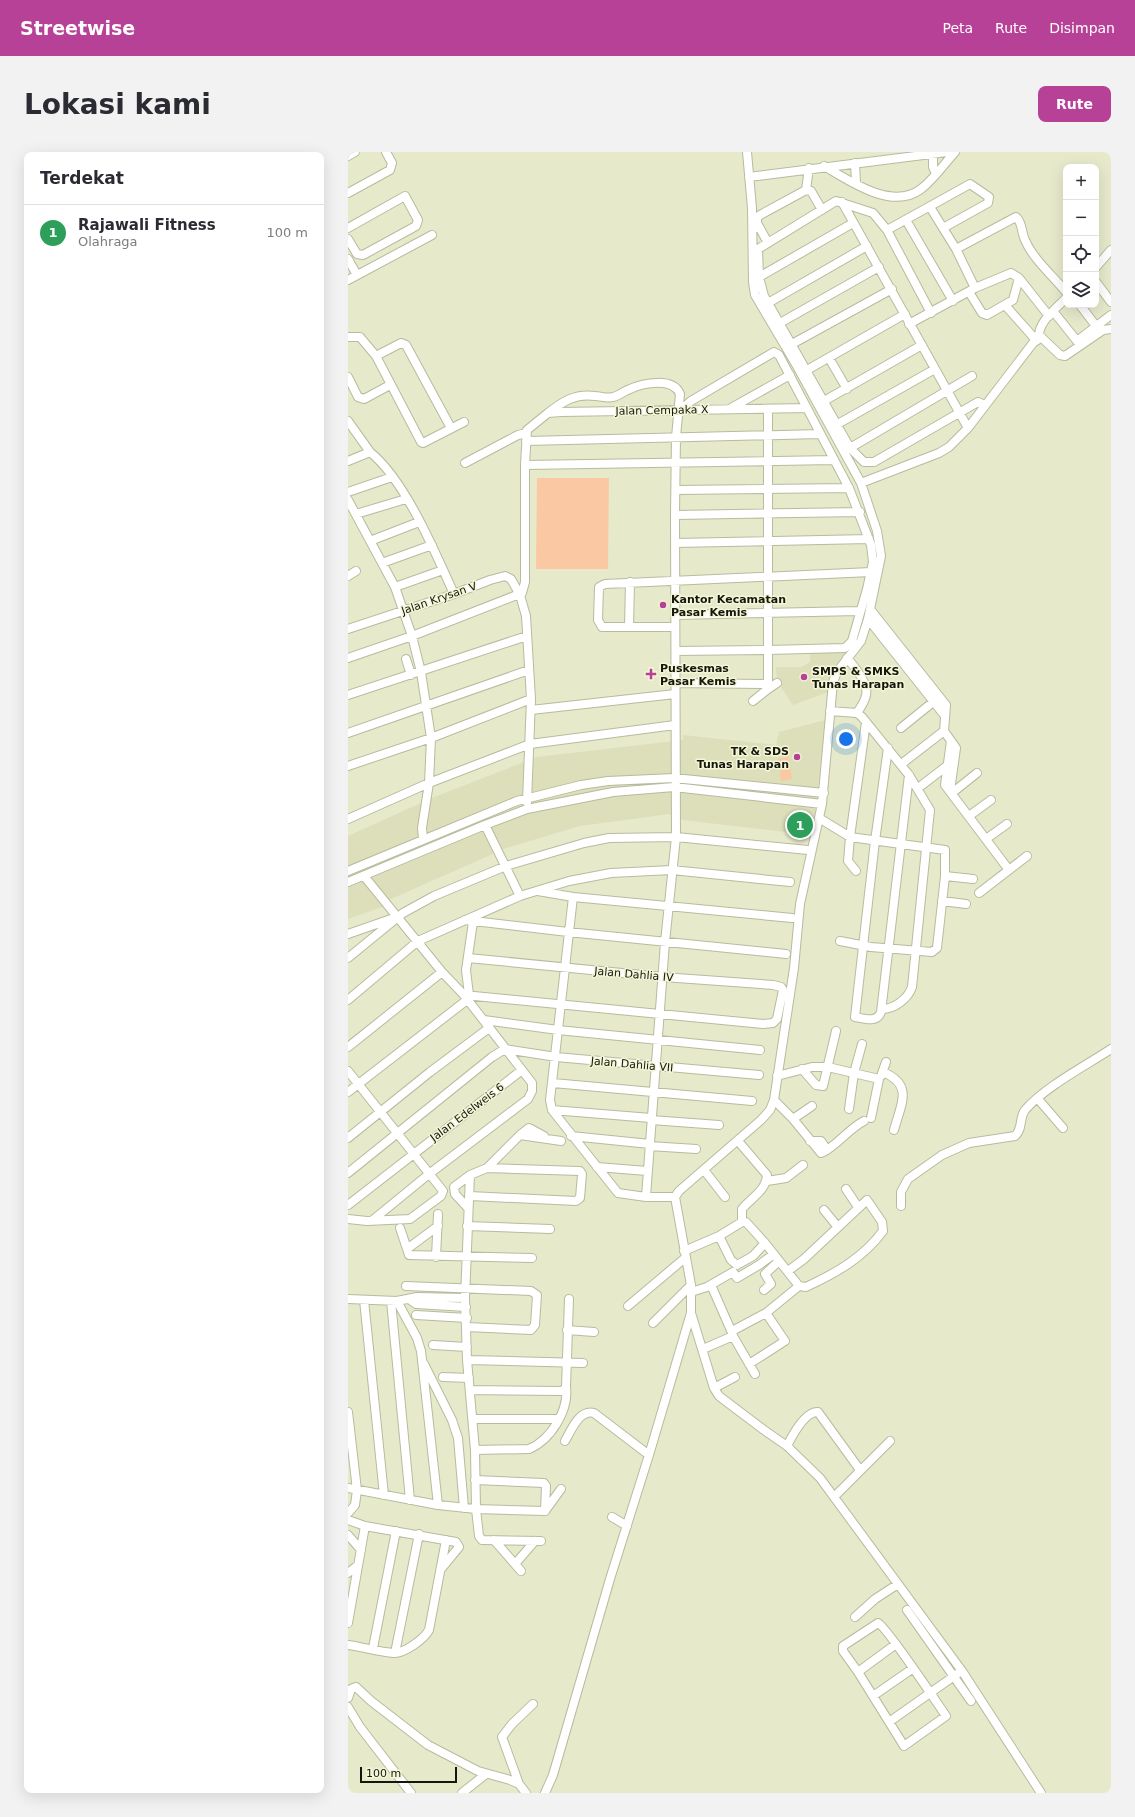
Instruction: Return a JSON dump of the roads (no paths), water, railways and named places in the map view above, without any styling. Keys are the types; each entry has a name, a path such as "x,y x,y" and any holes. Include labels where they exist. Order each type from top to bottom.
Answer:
{"street":[{"path":"348,156 356,152"},
{"path":"348,193 390,170 392,163 386,152"},
{"path":"747,152 755,238 758,249 758,294"},
{"path":"749,177 855,163 899,155 947,152"},
{"path":"824,166 881,195 906,195 920,190 955,152"},
{"path":"933,154 936,174"},
{"path":"855,163 856,183"},
{"path":"806,190 809,168"},
{"path":"887,230 970,184 989,197 988,203 943,228"},
{"path":"573,896 550,1100 552,1110 571,1136 618,1193 646,1197 671,1198 761,1120 770,1110 774,1100 794,968 800,904 824,794 833,682 837,672 861,641 868,619 881,556 877,531 861,483 812,387 752,282 757,218 806,190 811,191 822,210"},
{"path":"348,228 405,196 418,220 416,226 370,252 363,255 357,254 348,259 357,275"},
{"path":"758,249 836,201 873,213 887,230 931,312"},
{"path":"842,202 892,289 909,324 968,428"},
{"path":"930,207 956,249 972,290 984,315 1005,305 1014,298 1019,278"},
{"path":"956,249 1016,217 1021,224 1023,236 1029,248 1063,288"},
{"path":"906,220 953,301"},
{"path":"757,223 768,243"},
{"path":"759,277 854,223"},
{"path":"348,280 432,235"},
{"path":"348,239 357,254"},
{"path":"768,303 867,246"},
{"path":"1099,264 1110,254"},
{"path":"780,323 879,267"},
{"path":"909,324 972,290 1011,273 1019,278 1077,341 1080,343 1085,343"},
{"path":"1099,286 1111,302"},
{"path":"792,344 892,289"},
{"path":"758,294 768,303 780,323 807,370 812,387 824,401 850,448 864,462 874,462 978,402 985,405"},
{"path":"861,483 944,450 968,428 1037,338 1043,323 1063,301"},
{"path":"1005,305 1037,338 1062,356 1066,356 1103,330 1111,329"},
{"path":"1082,308 1096,326"},
{"path":"807,370 905,314"},
{"path":"1077,341 1111,315"},
{"path":"348,338 360,337 376,356 421,442 423,443 464,422"},
{"path":"376,356 399,344 406,345 451,428"},
{"path":"824,401 922,345"},
{"path":"676,651 845,648 852,641 871,572 873,557 860,512 849,488 779,355 774,352 691,401 681,409"},
{"path":"829,358 847,389"},
{"path":"836,425 935,368"},
{"path":"730,408 790,375"},
{"path":"850,448 972,376"},
{"path":"348,377 358,397 364,399 390,385"},
{"path":"348,658 520,596 525,586 526,437 531,425 575,396 584,395 613,397 639,386 664,383 673,385 679,392 681,409 676,437 674,580 676,651 674,787 676,837 665,942 646,1197"},
{"name":"Jalan Cempaka X","path":"548,413 730,408 807,408"},
{"path":"767,687 770,489 768,409"},
{"path":"349,426 370,452 387,468 432,545 454,594"},
{"path":"465,463 518,435 526,437 676,437 820,434"},
{"path":"348,462 370,452"},
{"path":"525,465 834,460"},
{"path":"348,492 392,477"},
{"path":"676,490 849,488"},
{"path":"356,514 406,499"},
{"path":"348,500 395,586 412,636 421,672 428,706 431,738 429,783 422,828 423,839"},
{"path":"675,516 860,512"},
{"path":"370,541 419,522"},
{"path":"675,543 869,539"},
{"path":"382,563 432,545"},
{"path":"395,586 443,570"},
{"path":"348,576 356,571"},
{"path":"675,627 602,627 598,619 599,588 605,584 630,582 871,572"},
{"name":"Jalan Krysan V","path":"348,629 505,576 513,580 526,616 531,700 527,808"},
{"path":"629,627 630,582"},
{"path":"870,609 937,699 945,716 944,731 956,748 951,792"},
{"path":"675,615 860,612"},
{"path":"868,619 937,699"},
{"path":"348,695 527,636"},
{"path":"847,658 858,671 867,694 857,713"},
{"path":"406,659 411,675"},
{"path":"348,733 529,670"},
{"path":"675,683 767,687"},
{"path":"753,701 767,687 777,683"},
{"path":"531,710 675,694"},
{"path":"901,728 937,699"},
{"path":"348,766 431,738 531,700"},
{"path":"830,711 857,713 888,748 909,775 930,810 910,993 897,1004 886,1009 882,1008"},
{"path":"856,870 848,861 866,722"},
{"path":"348,819 429,783 530,744 675,725"},
{"path":"904,762 944,731"},
{"path":"951,741 945,785 1009,870"},
{"path":"888,748 875,842 855,1018 876,1019 880,1016 882,1008 909,775"},
{"path":"922,785 948,765"},
{"path":"951,792 977,774"},
{"path":"351,870 423,839 527,798 552,791 608,781 674,778 824,794"},
{"path":"348,882 485,824 527,808 614,792 674,787 822,804"},
{"path":"969,816 991,800"},
{"path":"819,818 850,837 875,842 946,851 946,876 936,949 932,952 914,951 840,942"},
{"path":"485,824 520,896"},
{"path":"986,839 1006,824"},
{"path":"348,958 398,917 434,896 506,866 584,843 609,838 676,837 808,850"},
{"path":"979,893 1027,856"},
{"path":"351,870 362,877 398,917 442,972 466,996 532,1083 532,1091 528,1099 429,1174 374,1219"},
{"path":"348,1000 418,941 469,921 520,896 592,876 672,870 790,882"},
{"path":"946,876 973,879"},
{"path":"536,891 792,918"},
{"path":"942,901 966,904"},
{"path":"348,934 398,917"},
{"path":"469,921 786,954"},
{"path":"466,996 469,921"},
{"name":"Jalan Dahlia IV","path":"468,958 663,977 778,986 783,990 775,1021 763,1024 660,1013"},
{"path":"348,1047 442,972"},
{"path":"348,1092 466,996 660,1013"},
{"path":"484,1020 558,1030 760,1050"},
{"path":"348,1138 381,1113 430,1072 490,1028"},
{"path":"802,1069 814,1084 821,1087 824,1085 836,1031"},
{"path":"849,1109 854,1073 862,1044"},
{"path":"348,1174 492,1057 505,1049"},
{"name":"Jalan Dahlia VII","path":"505,1049 556,1057 759,1074"},
{"path":"901,1206 902,1187 914,1174 958,1147 980,1140 1015,1136 1019,1131 1024,1113 1038,1099 1111,1049"},
{"path":"774,1100 793,1119 819,1153 827,1150 852,1127 867,1120 886,1062"},
{"path":"777,1076 812,1067 828,1067 854,1073 881,1075 896,1078 902,1088 903,1096 894,1130"},
{"name":"Jalan Edelweis 6","path":"348,1205 522,1070"},
{"path":"348,1071 412,1154 443,1191 441,1196 410,1219 374,1219 367,1221 348,1219"},
{"path":"553,1083 752,1101"},
{"path":"1038,1099 1063,1128"},
{"path":"793,1119 812,1106"},
{"path":"552,1110 719,1125"},
{"path":"468,1208 454,1194 453,1189 455,1185 470,1175 487,1168 520,1135 530,1128 548,1139 561,1141"},
{"path":"571,1136 696,1149"},
{"path":"738,1141 764,1169 767,1175 767,1181 762,1189 742,1209 742,1222"},
{"path":"767,1181 786,1178 803,1165"},
{"path":"597,1167 647,1171"},
{"path":"470,1196 576,1201 580,1198 582,1174 580,1171 487,1168"},
{"path":"704,1170 725,1197"},
{"path":"470,1175 465,1298 467,1318 467,1360 473,1419 476,1509 479,1538 482,1540 494,1540 538,1541 518,1568 494,1540"},
{"path":"846,1189 858,1207"},
{"path":"545,1793 553,1775 691,1312 691,1289 685,1254 671,1198"},
{"path":"628,1306 685,1254 742,1222 749,1224 799,1286 806,1287 840,1270 864,1252 881,1234 883,1225 867,1200 837,1226 804,1259 788,1271"},
{"path":"824,1210 837,1226"},
{"path":"436,1257 438,1214"},
{"path":"407,1250 438,1226"},
{"path":"467,1226 550,1229"},
{"path":"400,1228 409,1256 532,1258"},
{"path":"719,1236 731,1260 737,1265 753,1256 765,1243"},
{"path":"653,1323 691,1289 711,1285 733,1272 737,1278 759,1266 774,1254"},
{"path":"765,1274 779,1261"},
{"path":"759,1266 771,1283 764,1290"},
{"path":"711,1285 732,1334 755,1374"},
{"path":"406,1286 531,1291 537,1295 535,1325 531,1330 467,1327"},
{"path":"703,1349 732,1334 766,1313 799,1286"},
{"path":"348,1299 394,1301 417,1297 466,1307"},
{"path":"436,1302 465,1298"},
{"path":"475,1450 529,1449 541,1441 558,1419 566,1404 569,1299"},
{"path":"364,1300 384,1494"},
{"path":"394,1301 417,1338 422,1360 438,1505"},
{"path":"394,1301 410,1500"},
{"path":"691,1312 714,1388 727,1402 788,1446 820,1478 962,1672 1041,1793"},
{"path":"749,1364 785,1341 766,1313"},
{"path":"416,1315 467,1318"},
{"path":"567,1330 594,1332"},
{"path":"433,1346 467,1347"},
{"path":"422,1360 452,1420 458,1438 464,1508"},
{"path":"467,1360 583,1363"},
{"path":"714,1388 735,1376"},
{"path":"443,1377 469,1378"},
{"path":"471,1390 561,1392 566,1387"},
{"path":"348,1412 357,1490 355,1505 348,1513"},
{"path":"565,1441 581,1416 590,1412 594,1413 649,1455"},
{"path":"788,1446 796,1429 810,1413 818,1412 860,1470"},
{"path":"473,1419 558,1419"},
{"path":"834,1496 890,1442"},
{"path":"475,1480 544,1483 546,1486 545,1511"},
{"path":"348,1488 438,1505 476,1509 545,1511"},
{"path":"545,1511 561,1489"},
{"path":"612,1518 627,1526"},
{"path":"348,1520 365,1526 419,1534 456,1542 459,1548 440,1571"},
{"path":"348,1623 365,1526"},
{"path":"373,1648 396,1531"},
{"path":"395,1653 419,1534"},
{"path":"349,1537 361,1550"},
{"path":"348,1645 373,1648 395,1653 418,1642 427,1634 446,1540"},
{"path":"348,1573 358,1565"},
{"path":"855,1617 875,1599 898,1584"},
{"path":"906,1610 971,1701"},
{"path":"878,1623 882,1625 896,1644 946,1716 906,1745 902,1744 858,1672 843,1651 843,1646 878,1623"},
{"path":"858,1672 896,1644"},
{"path":"873,1696 912,1669"},
{"path":"889,1722 954,1676 962,1672"},
{"path":"348,1698 351,1689 356,1687 371,1701 406,1726 428,1746 486,1774 510,1780 519,1784"},
{"path":"526,1793 519,1784 502,1737 512,1724 533,1704"},
{"path":"348,1707 364,1733 412,1793"},
{"path":"462,1793 486,1774"}],"place":[{"name":"Kantor Kecamatan Pasar Kemis","path":"663,605"},
{"name":"Puskesmas Pasar Kemis","path":"651,674"},
{"name":"SMPS & SMKS Tunas Harapan","path":"804,677"},
{"name":"TK & SDS Tunas Harapan","path":"797,757"},
{"name":"Rajawali Fitness","path":"800,825"}]}
